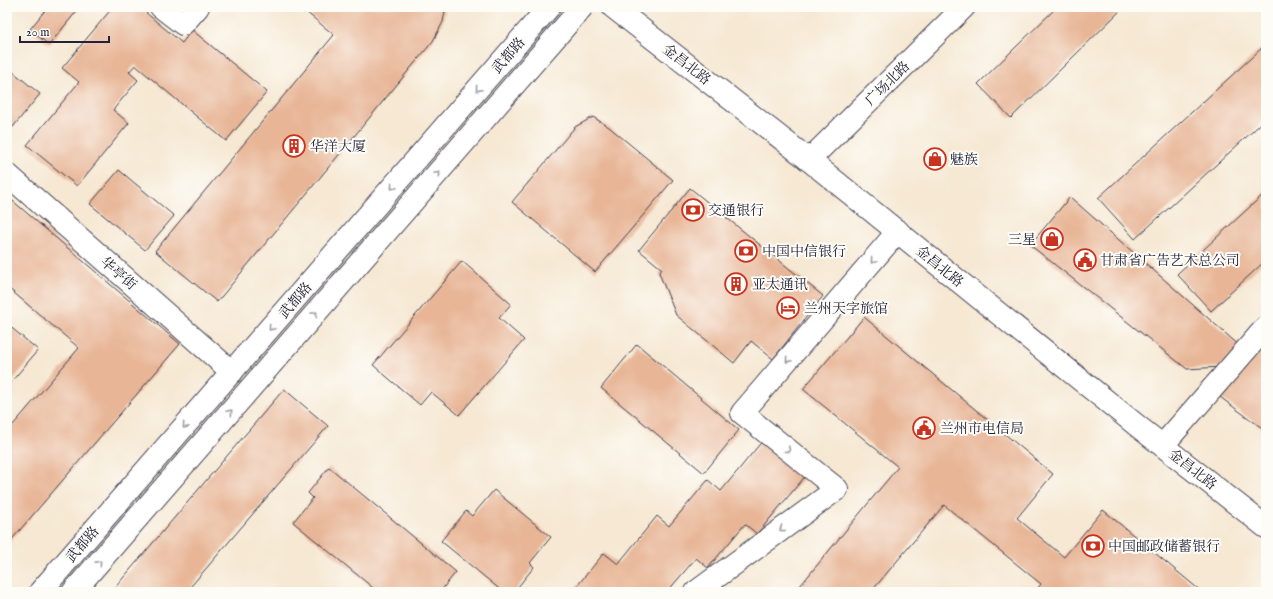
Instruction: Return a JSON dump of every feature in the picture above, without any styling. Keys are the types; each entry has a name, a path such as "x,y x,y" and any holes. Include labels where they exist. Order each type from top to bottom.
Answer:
{"main road":[{"path":"161,7 183,24 198,7"},
{"name":"武都路","path":"40,592 550,7"},
{"name":"武都路","path":"73,592 582,7"},
{"name":"金昌北路","path":"613,7 809,160 1266,527"},
{"name":"广场北路","path":"809,160 964,7"},
{"name":"华亭街","path":"7,174 232,372"},
{"path":"696,592 837,490 742,414 898,231"},
{"path":"1162,445 1266,327"}],"building":[{"path":"48,7 80,7 49,45 30,29"},
{"path":"113,7 139,7 182,43 192,30 267,92 226,141 135,65 129,72 138,80 113,110 129,123 77,186 27,145 79,82 62,68"},
{"name":"华洋大厦","path":"300,7 444,7 445,11 443,22 433,41 217,302 155,251 334,35"},
{"path":"1057,7 1124,7 1011,118 978,84"},
{"path":"1264,46 1266,48 1266,119 1135,239 1098,198"},
{"path":"7,67 40,94 13,127 7,122"},
{"path":"593,117 609,127 673,180 595,272 512,202 575,127"},
{"path":"119,170 174,216 145,250 90,204"},
{"name":"亚太通讯","path":"690,188 823,296 773,359 751,341 734,363 676,315 659,273 662,269 639,250"},
{"path":"1266,192 1266,260 1211,311 1177,274"},
{"path":"7,196 180,344 7,545 7,432 79,348 7,287"},
{"path":"1070,197 1241,347 1221,367 1187,369 1030,245"},
{"path":"462,261 511,304 499,318 524,340 459,415 431,392 420,405 373,365"},
{"name":"兰州市电信局","path":"864,317 1053,474 1017,518 1064,557 1103,510 1202,592 1035,592 1041,584 944,505 871,592 795,592 898,467 803,389"},
{"path":"7,324 38,350 7,387"},
{"path":"1266,343 1266,431 1220,397"},
{"path":"637,344 739,430 704,473 601,388"},
{"path":"284,389 328,426 186,592 112,591"},
{"path":"764,439 807,474 757,534 745,524 708,568 696,558 667,592 572,592 604,553 618,564 657,516 669,526 708,480 721,491"},
{"path":"329,467 456,572 440,592 378,592 293,522 313,498 308,493"},
{"path":"494,490 551,537 530,563 534,567 514,592 503,592 441,541 466,511 472,516"}],"place":[{"name":"华洋大厦","path":"294,146"},
{"name":"魅族","path":"935,159"},
{"name":"交通银行","path":"693,210"},
{"name":"三星","path":"1052,239"},
{"name":"中国中信银行","path":"746,251"},
{"name":"甘肃省广告艺术总公司","path":"1085,260"},
{"name":"亚太通讯","path":"736,284"},
{"name":"兰州天字旅馆","path":"788,308"},
{"name":"兰州市电信局","path":"924,428"},
{"name":"中国邮政储蓄银行","path":"1093,546"}]}
